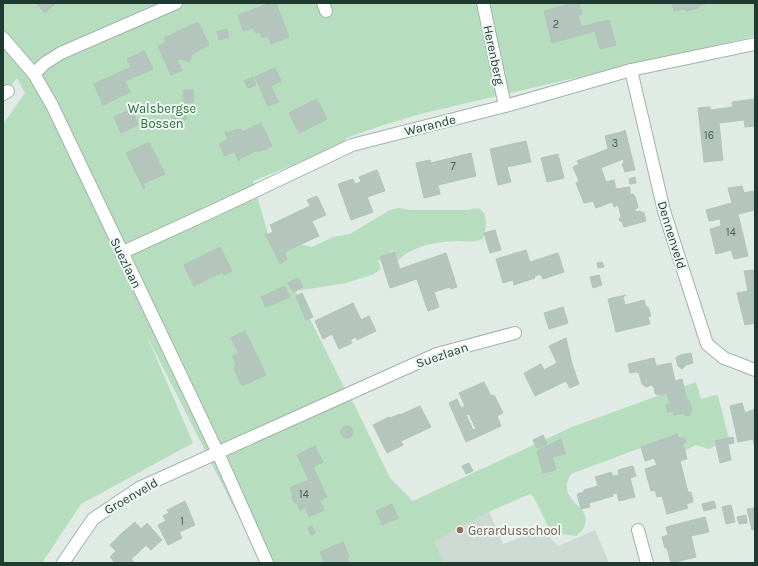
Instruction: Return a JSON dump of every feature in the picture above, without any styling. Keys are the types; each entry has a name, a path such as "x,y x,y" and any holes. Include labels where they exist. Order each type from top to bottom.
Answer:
{"street":[{"path":"34,74 45,63 61,53 176,3"},
{"name":"Herenberg","path":"483,3 505,106"},
{"name":"Suezlaan","path":"3,38 34,74 52,105 121,253 218,453 267,563"},
{"name":"Warande","path":"121,253 352,145 505,106 631,70 755,44"},
{"name":"Dennenveld","path":"631,70 664,211 707,344 724,358 755,370"},
{"name":"Suezlaan","path":"218,453 437,354 515,333"},
{"name":"Groenveld","path":"63,563 93,519 139,488 218,453"},
{"path":"638,530 647,563"}],"shaded area":[{"name":"Gerardusschool","path":"483,498 503,544 543,529 558,546 595,530 609,563 439,563 421,524"}],"green space":[{"name":"Walsbergse Bossen","path":"3,3 755,3 755,36 424,113 346,138 344,145 253,181 269,238 312,247 333,237 350,234 390,210 399,208 410,210 468,210 475,208 480,209 483,212 486,222 483,239 472,241 439,242 431,244 417,248 397,261 393,250 378,261 381,269 374,274 346,283 296,291 390,478 413,501 572,427 696,382 701,399 715,395 718,396 729,439 709,449 696,445 686,450 643,447 571,474 568,479 567,490 571,499 584,513 586,521 584,527 577,534 578,536 560,534 556,531 550,530 533,496 530,494 486,513 434,541 443,563 262,563 146,334 193,443 81,504 42,563 3,563 3,124 25,93 17,78 3,96"}],"building":[{"path":"36,3 56,3 45,13"},
{"path":"271,3 276,3 289,37 271,44 268,36 262,38 260,32 256,33 253,28 243,31 238,15"},
{"path":"572,3 579,3 582,14 578,15 581,27 609,20 616,45 600,49 595,31 552,43 544,11"},
{"path":"672,3 709,3 698,6 699,8 686,11 685,9 674,11"},
{"path":"198,22 209,45 192,54 189,62 180,59 177,60 182,70 171,75 158,46 166,42 164,38"},
{"path":"227,29 229,37 219,40 217,32"},
{"path":"144,51 153,69 125,81 130,92 103,105 94,84 131,67 127,59"},
{"path":"275,68 281,81 271,86 278,102 268,106 255,77"},
{"path":"253,77 256,85 248,88 244,81"},
{"path":"183,90 193,90 194,102 184,103"},
{"path":"317,99 327,119 299,133 289,113"},
{"path":"755,99 755,126 745,127 744,120 719,123 723,160 704,162 698,108 710,107 710,110 733,107 732,102"},
{"path":"182,107 187,119 175,124 171,112"},
{"path":"132,109 138,125 121,133 114,117"},
{"path":"261,123 272,146 258,152 257,150 239,159 240,161 234,152 225,156 219,144 228,140 225,132 227,131 228,133 241,129 242,132"},
{"path":"625,130 635,170 625,172 622,164 624,163 623,159 601,168 606,182 614,180 616,189 630,187 630,195 633,194 635,196 638,207 635,212 640,211 644,213 646,221 624,227 622,222 619,220 621,216 618,205 614,207 612,202 596,208 593,201 584,203 576,183 579,181 573,167 579,164 577,161 608,149 605,136"},
{"path":"526,141 531,162 507,167 511,182 498,185 490,149"},
{"path":"149,142 165,174 143,184 144,189 126,153"},
{"path":"471,153 476,176 438,185 440,194 424,198 416,163 430,160 431,163"},
{"path":"558,154 564,178 547,182 541,158"},
{"path":"377,170 385,191 367,197 373,212 351,220 338,184 353,179 355,184 361,182 359,177"},
{"path":"635,177 636,183 630,184 629,179"},
{"path":"742,186 744,193 753,191 755,198 755,210 738,214 748,256 734,259 731,250 716,254 710,229 721,226 720,219 709,221 706,210 732,203 728,188"},
{"path":"317,196 326,215 312,221 319,236 284,252 287,259 280,264 265,233 267,235 273,232 270,225 310,206 307,200"},
{"path":"495,230 501,250 490,253 484,233"},
{"path":"220,247 232,271 224,275 222,272 194,286 184,265"},
{"path":"526,250 530,262 558,253 564,272 543,279 541,274 534,276 535,278 514,285 513,280 503,283 496,259"},
{"path":"394,252 400,269 446,253 457,287 451,289 450,287 434,292 439,307 428,311 417,279 390,288 380,257"},
{"path":"602,262 604,267 598,268 597,263"},
{"path":"755,270 755,323 745,325 737,293 748,291 744,271"},
{"path":"599,275 602,285 593,288 590,277"},
{"path":"298,278 303,287 293,292 288,283"},
{"path":"285,286 290,297 266,307 261,297"},
{"path":"302,293 313,317 306,320 296,296"},
{"path":"626,295 623,297 625,305 644,300 651,316 648,317 650,324 616,332 608,299"},
{"path":"353,303 361,320 369,316 376,331 357,340 356,337 350,340 352,343 339,349 332,334 323,339 315,321"},
{"path":"563,307 568,323 549,329 544,313"},
{"path":"245,331 266,375 242,386 234,368 236,364 232,356 239,353 231,338"},
{"path":"566,338 572,364 579,384 570,388 566,381 535,396 524,373 541,364 544,370 557,363 549,346"},
{"path":"691,353 693,363 686,365 682,369 678,366 676,358 680,355"},
{"path":"654,358 656,366 671,363 675,381 682,379 687,400 689,400 692,411 690,411 691,414 689,416 685,415 684,413 674,415 673,411 668,413 666,405 672,403 672,401 669,401 667,393 658,395 655,393 654,387 651,385 646,387 642,384 639,373 630,373 628,364"},
{"path":"484,382 491,396 494,395 503,413 497,416 501,426 466,442 449,403 457,399 461,408 465,406 459,393","holes":["469,414 476,429 473,430 466,415"]},
{"path":"742,403 745,413 755,409 755,448 753,439 738,442 730,406"},
{"path":"420,406 431,427 401,441 403,445 387,453 373,425 389,417 400,415"},
{"path":"345,426 349,426 353,432 349,438 345,438 341,434 341,430"},
{"path":"677,434 679,439 682,438 686,441 681,445 682,448 684,447 687,459 680,461 688,492 691,492 693,502 686,504 688,508 667,514 662,496 657,497 655,490 651,491 645,469 657,465 654,458 645,461 641,447"},
{"path":"543,435 547,444 537,448 533,440"},
{"path":"733,437 734,443 728,444 731,460 720,463 715,441"},
{"path":"561,439 565,454 552,457 556,470 543,473 537,451"},
{"path":"315,446 323,462 313,467 327,497 320,501 324,510 309,517 305,507 300,510 297,503 294,502 292,497 293,494 290,488 309,480 297,455"},
{"path":"469,463 473,471 466,474 462,466"},
{"path":"633,466 636,476 630,478 635,497 619,501 617,493 612,494 613,496 589,503 590,507 581,509 577,494 584,492 584,490 598,486 595,476 596,477 611,472 613,476 619,475 618,470"},
{"path":"185,501 195,525 179,532 182,538 168,545 158,525 166,521 163,516 169,513 167,510"},
{"path":"714,501 716,508 704,511 702,504"},
{"path":"392,504 398,518 382,525 376,511"},
{"path":"731,505 735,522 726,524 722,507"},
{"path":"755,508 755,529 752,530 747,509"},
{"path":"746,515 747,523 739,524 737,517"},
{"path":"705,517 709,532 691,536 696,557 671,563 662,537 668,535 666,527"},
{"path":"135,522 141,529 147,523 162,540 151,550 146,545 139,552 122,533"},
{"path":"312,526 315,533 311,535 308,528"},
{"path":"122,533 139,552 131,559 135,563 115,563 110,557 116,551 110,545"},
{"path":"343,542 349,556 347,558 349,563 325,563 320,552"}],"place":[{"name":"Gerardusschool","path":"460,530"}]}
